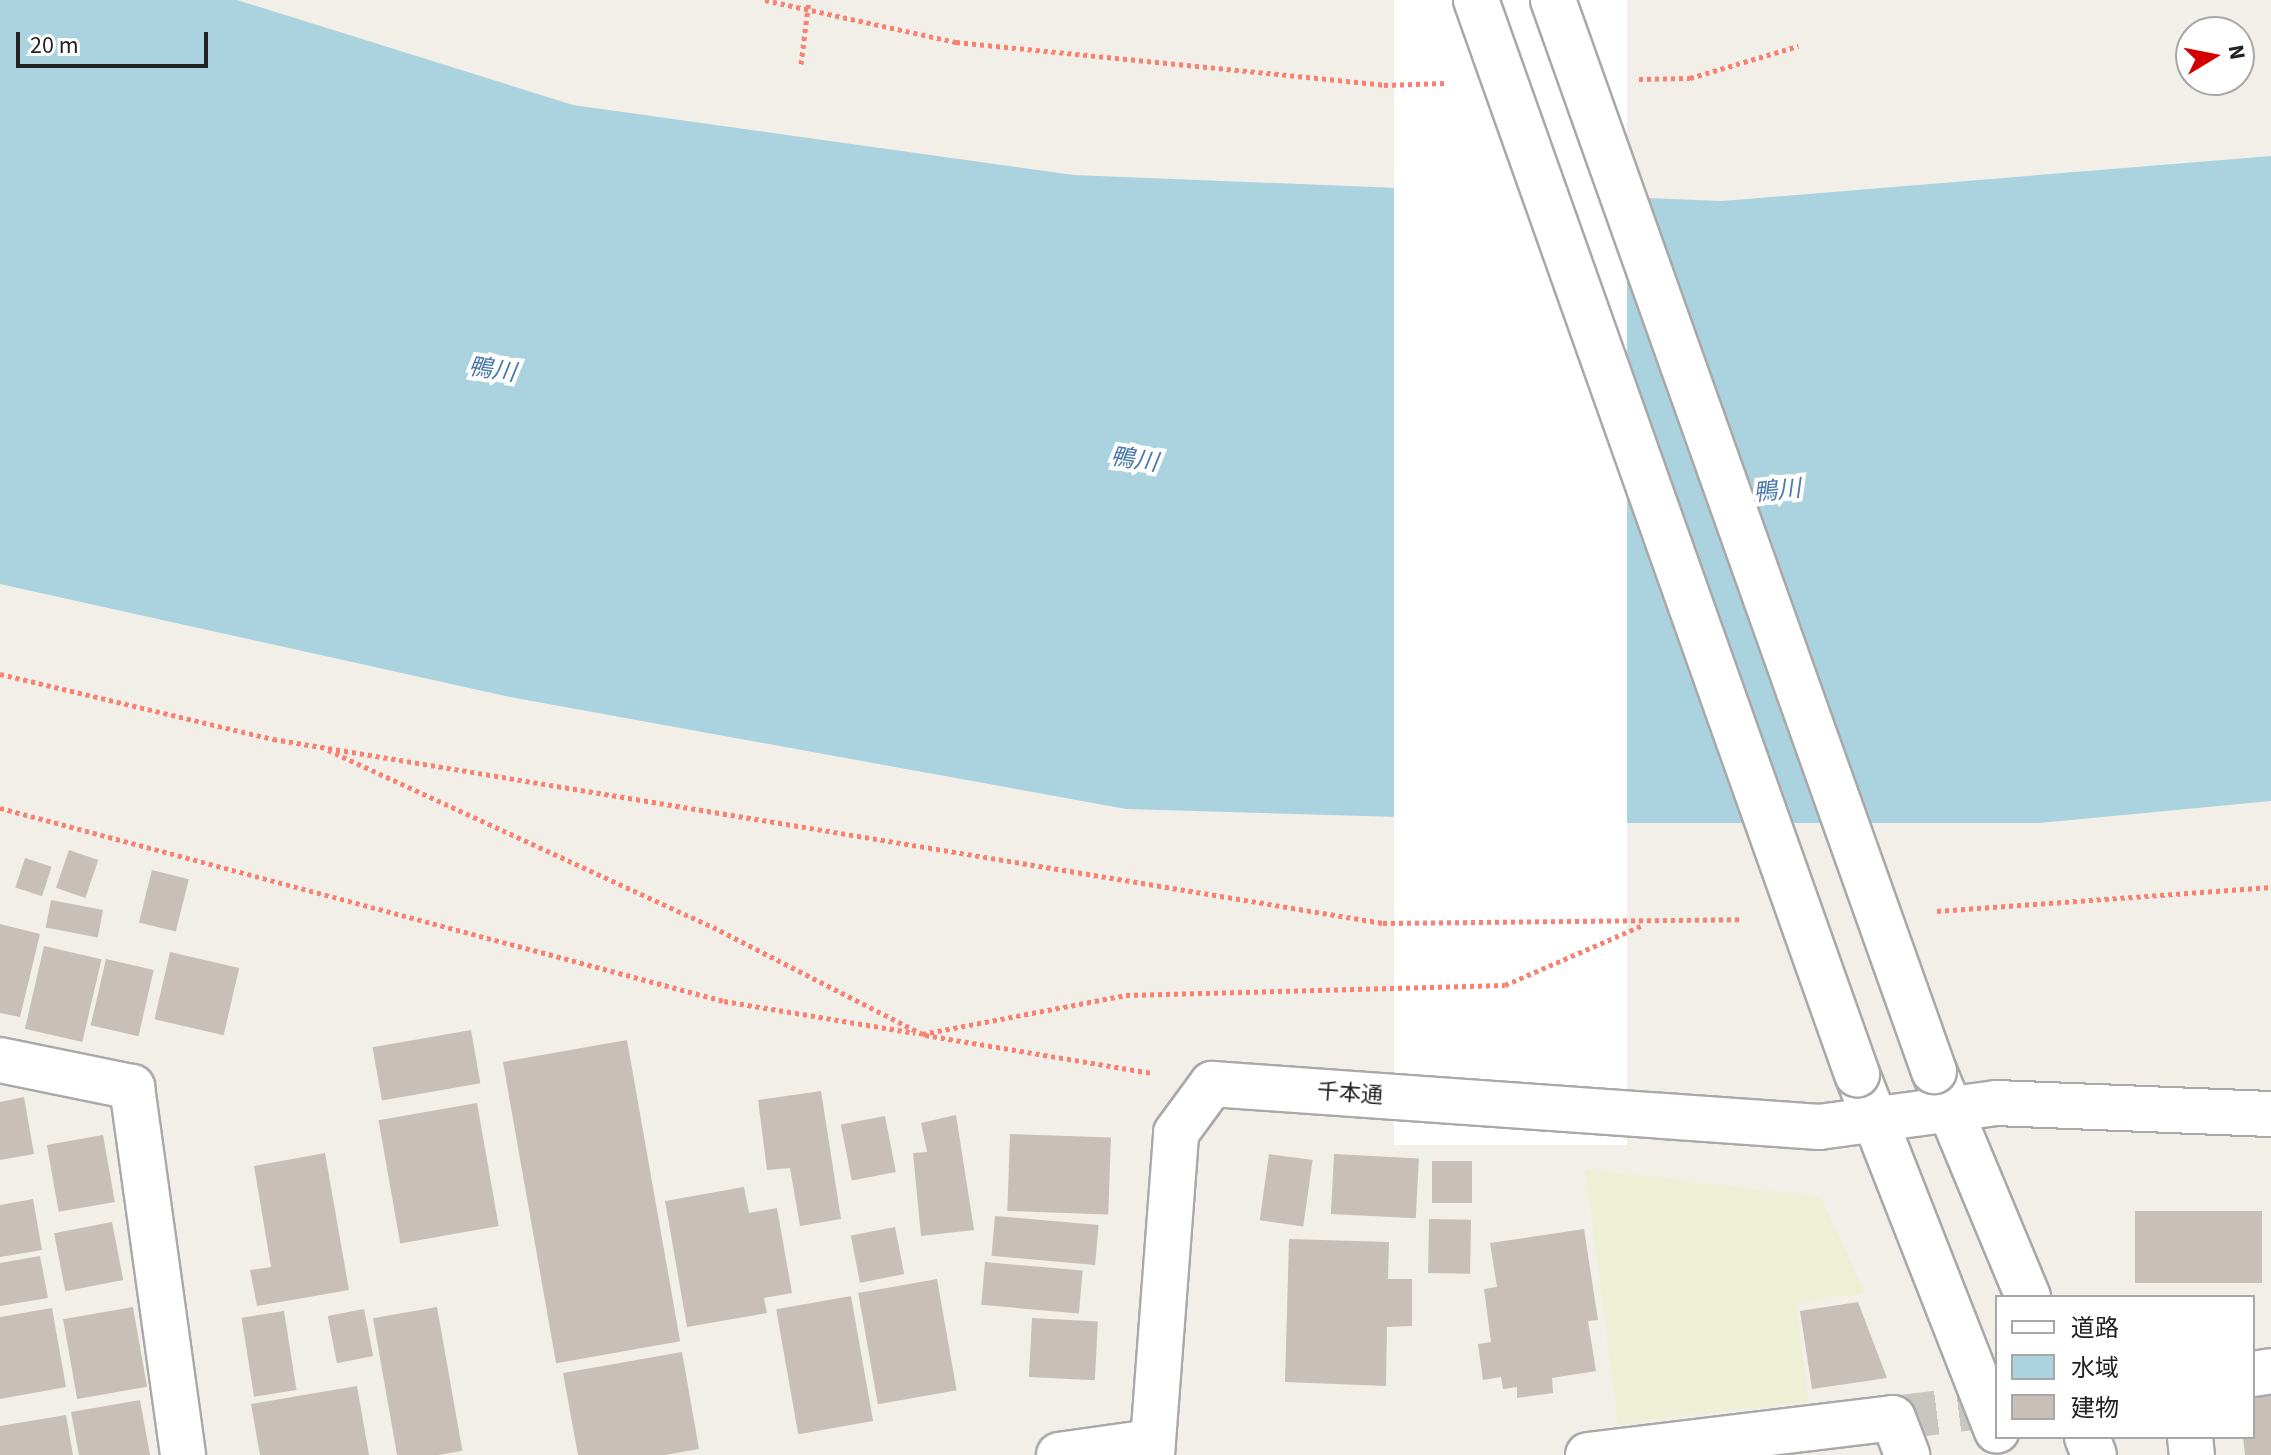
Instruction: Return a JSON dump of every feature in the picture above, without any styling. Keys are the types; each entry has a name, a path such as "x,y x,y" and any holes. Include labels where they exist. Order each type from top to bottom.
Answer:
{"street":[{"path":"1476,0 1871,1120 1995,1426"},
{"path":"1553,0 1942,1089 2027,1295"},
{"path":"0,1060 132,1087 183,1455"},
{"path":"1059,1455 1151,1448 1176,1133 1212,1084"},
{"name":"千本通","path":"1212,1084 1819,1127 1871,1120 1942,1089 1996,1103 2271,1114"},
{"path":"1588,1455 1900,1437"}],"path":[{"path":"765,0 956,42 1384,85 1461,83"},
{"path":"801,64 809,0"},
{"path":"1629,79 1690,78 1798,46"},
{"path":"0,674 321,747 1383,923 1646,924 1757,919"},
{"path":"321,747 713,927 922,1034 1126,995 1505,985 1646,924"},
{"path":"0,808 724,1001 1212,1084"},
{"path":"1932,911 2271,887"}],"green space":[{"path":"1585,1169 1821,1197 1865,1293 1796,1303 1809,1401 1618,1424"}],"water":[{"name":"鴨川","path":"0,0 237,0 573,105 1074,175 1722,201 2271,156 2271,801 2039,823 1606,823 1126,809 510,697 0,584"}],"pier":[{"path":"1394,0 1627,0 1627,1145 1394,1145"}],"building":[{"path":"69,850 98,860 85,898 56,888"},
{"path":"25,858 52,867 42,896 15,887"},
{"path":"152,870 189,879 176,932 139,922"},
{"path":"51,900 103,910 98,938 46,927"},
{"path":"0,924 40,934 20,1017 0,1013"},
{"path":"44,946 101,959 82,1042 25,1029"},
{"path":"170,952 239,968 224,1035 154,1019"},
{"path":"106,959 154,970 138,1036 91,1025"},
{"path":"471,1030 480,1083 382,1101 373,1047"},
{"path":"627,1040 680,1341 556,1363 503,1062"},
{"path":"821,1091 841,1219 800,1226 790,1168 767,1170 758,1100"},
{"path":"24,1097 34,1154 0,1160 0,1102"},
{"path":"477,1103 499,1226 400,1243 379,1120"},
{"path":"956,1115 974,1230 921,1236 913,1153 927,1152 921,1123"},
{"path":"885,1116 896,1172 852,1181 841,1125"},
{"path":"1010,1134 1111,1138 1108,1214 1007,1211"},
{"path":"103,1135 115,1202 59,1212 47,1145"},
{"path":"325,1153 349,1290 257,1306 250,1270 271,1267 254,1166"},
{"path":"1269,1154 1313,1160 1303,1226 1260,1220"},
{"path":"1334,1154 1419,1158 1416,1218 1331,1214"},
{"path":"1432,1161 1472,1161 1472,1203 1432,1203"},
{"path":"744,1187 749,1213 777,1208 792,1293 764,1298 767,1313 687,1327 665,1201"},
{"path":"33,1199 42,1250 0,1257 0,1205"},
{"path":"2135,1211 2262,1211 2262,1283 2135,1283"},
{"path":"995,1216 1099,1225 1095,1265 992,1256"},
{"path":"1429,1219 1471,1220 1470,1274 1428,1273"},
{"path":"112,1222 123,1280 65,1291 54,1233"},
{"path":"895,1227 904,1274 860,1283 851,1236"},
{"path":"1584,1229 1598,1320 1588,1321 1596,1371 1552,1378 1553,1393 1517,1398 1517,1387 1503,1389 1501,1377 1483,1380 1478,1344 1491,1342 1484,1289 1497,1287 1490,1243"},
{"path":"1289,1239 1389,1242 1388,1279 1412,1279 1412,1326 1387,1327 1386,1386 1285,1382"},
{"path":"40,1256 48,1298 0,1306 0,1263"},
{"path":"985,1262 1083,1271 1079,1313 981,1305"},
{"path":"937,1279 957,1390 878,1404 858,1293"},
{"path":"851,1296 873,1421 798,1434 776,1309"},
{"path":"1858,1302 1887,1378 1812,1389 1800,1311"},
{"path":"133,1307 147,1387 77,1399 63,1319"},
{"path":"437,1307 462,1451 438,1455 397,1455 373,1318"},
{"path":"52,1308 66,1387 0,1399 0,1317"},
{"path":"364,1309 373,1356 337,1363 328,1316"},
{"path":"284,1311 297,1390 254,1397 242,1318"},
{"path":"1032,1318 1098,1321 1095,1380 1029,1377"},
{"path":"682,1352 699,1449 665,1455 578,1455 563,1373"},
{"path":"357,1386 369,1455 260,1455 251,1404"},
{"path":"2271,1390 2271,1455 2245,1455 2243,1439 2255,1439 2255,1391"},
{"path":"140,1400 150,1455 79,1455 71,1412"},
{"path":"66,1415 73,1455 0,1455 0,1426"}],"tunnel":[{"path":"1893,1418 1995,1405"}]}
